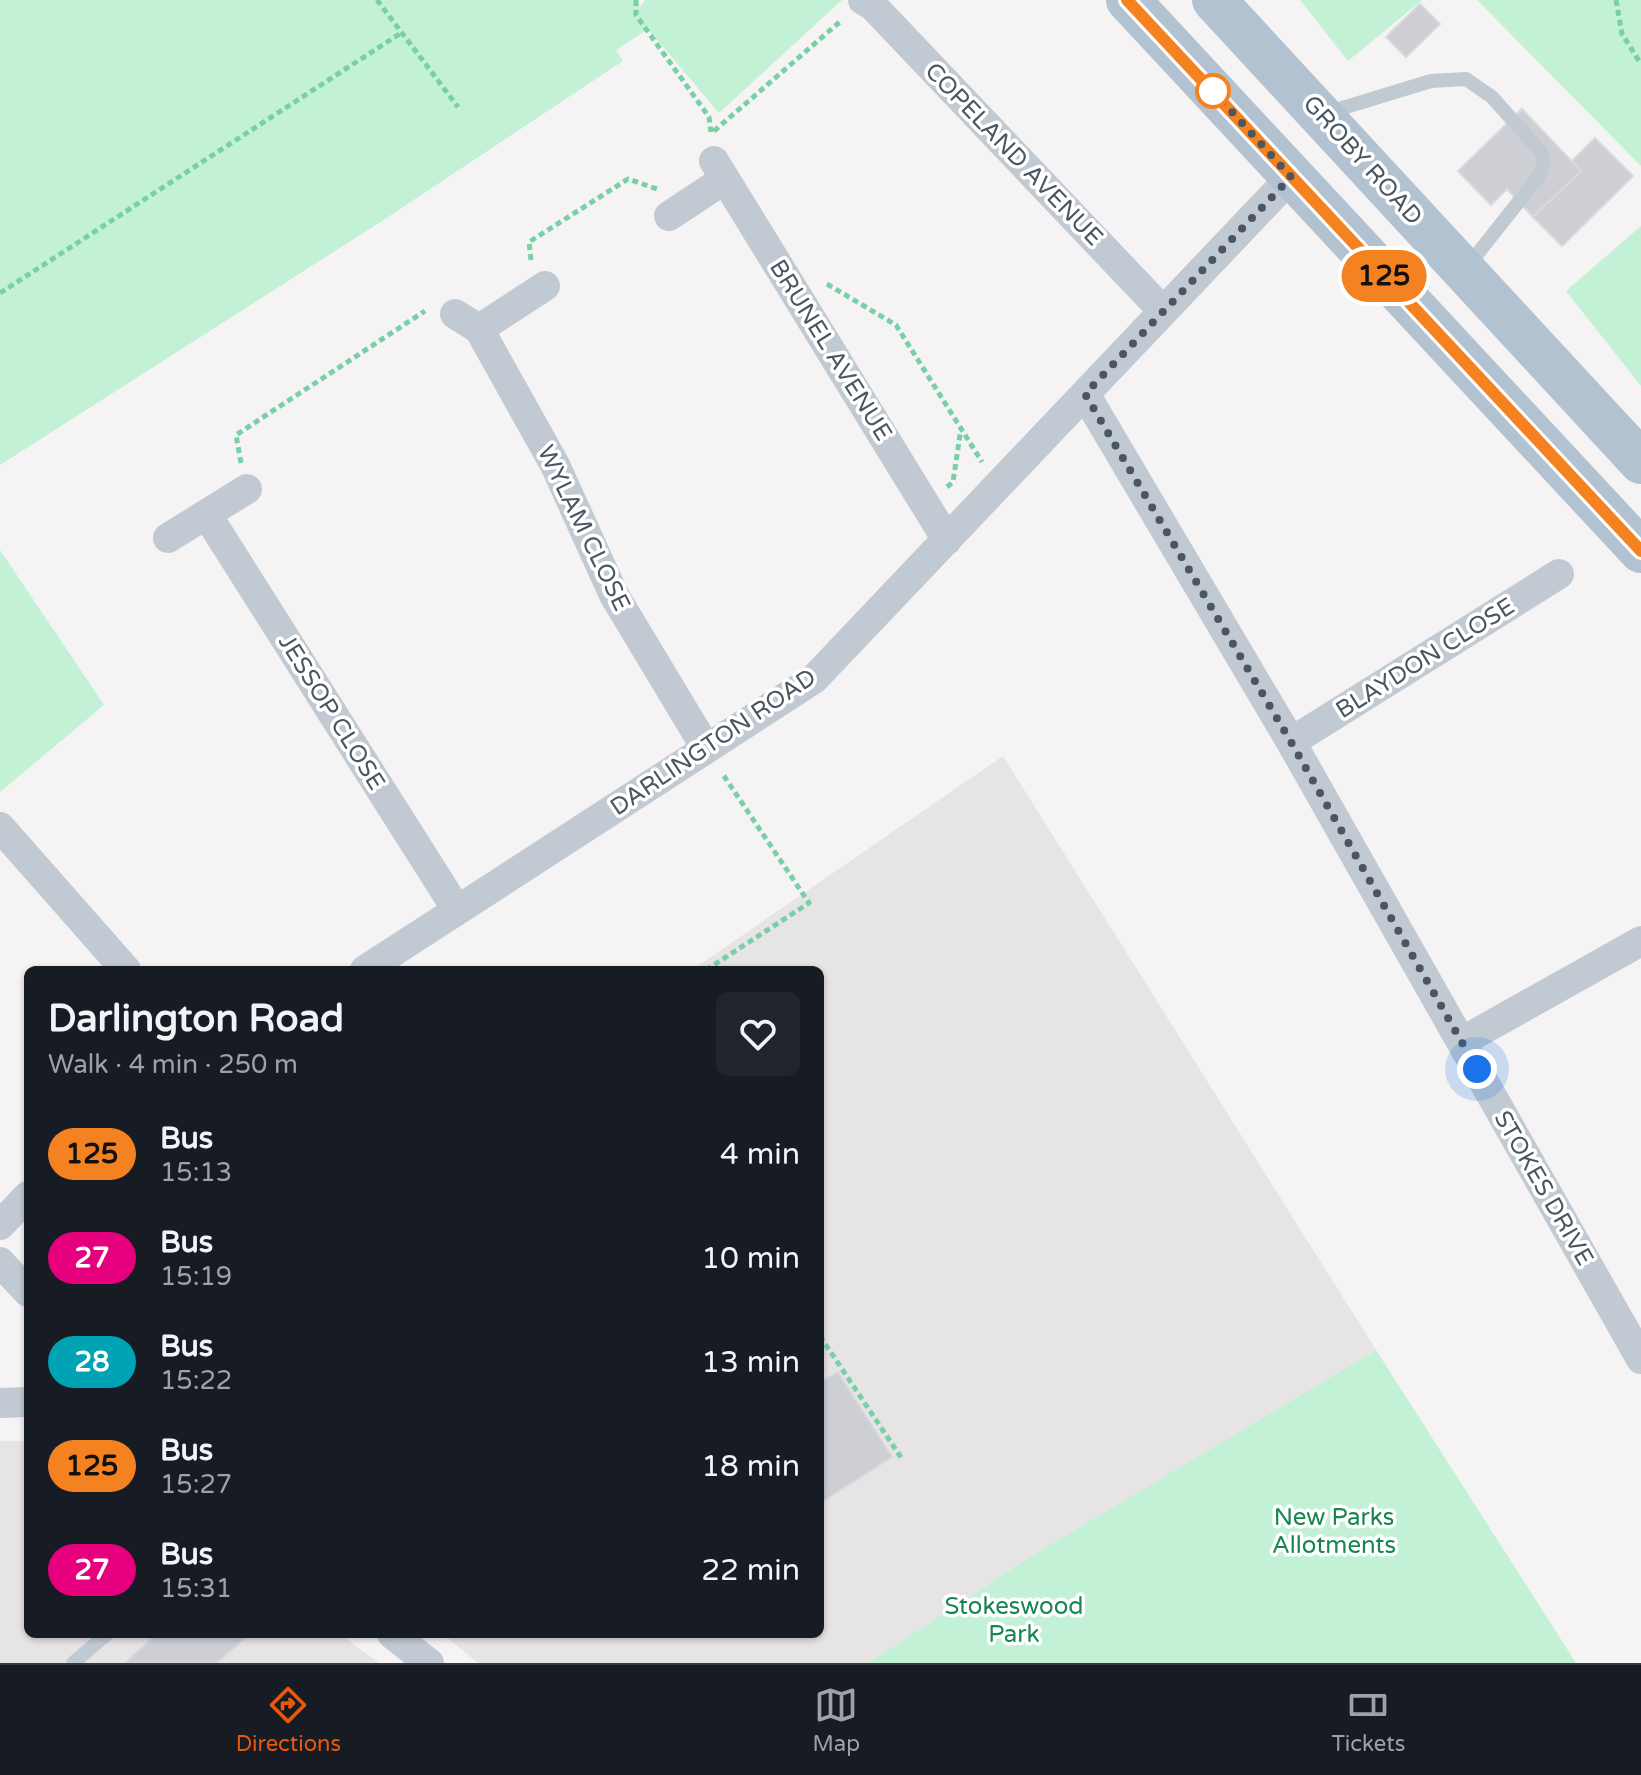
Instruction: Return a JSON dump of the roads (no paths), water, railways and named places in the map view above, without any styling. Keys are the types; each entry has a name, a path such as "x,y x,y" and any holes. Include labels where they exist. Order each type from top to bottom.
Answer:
{"main road":[{"path":"1128,0 1641,551"},
{"name":"GROBY ROAD","path":"1214,0 1641,462"}],"street":[{"name":"COPELAND AVENUE","path":"864,0 884,17 1163,311"},
{"name":"BRUNEL AVENUE","path":"680,209 720,170 947,540"},
{"name":"DARLINGTON ROAD","path":"371,966 814,679 1291,177"},
{"name":"WYLAM CLOSE","path":"539,289 467,322 555,465 614,595 706,748"},
{"name":"STOKES DRIVE","path":"1085,394 1291,742 1638,1348"},
{"path":"168,538 247,489"},
{"name":"JESSOP CLOSE","path":"207,515 457,910"},
{"name":"BLAYDON CLOSE","path":"1291,742 1559,574"},
{"path":"0,827 122,966"},
{"path":"1461,1042 1641,941"},
{"path":"0,1225 24,1200"},
{"path":"0,1262 24,1288"},
{"path":"0,1403 24,1402"},
{"path":"397,1638 429,1663"}],"lane":[{"path":"1322,114 1431,81 1466,79 1492,97 1541,152 1544,162 1539,176 1464,271"},
{"path":"73,1663 102,1638"}],"park label":[{"name":"New Parks Allotments","path":"1334,1531"},
{"name":"Stokeswood Park","path":"1014,1620"}]}
